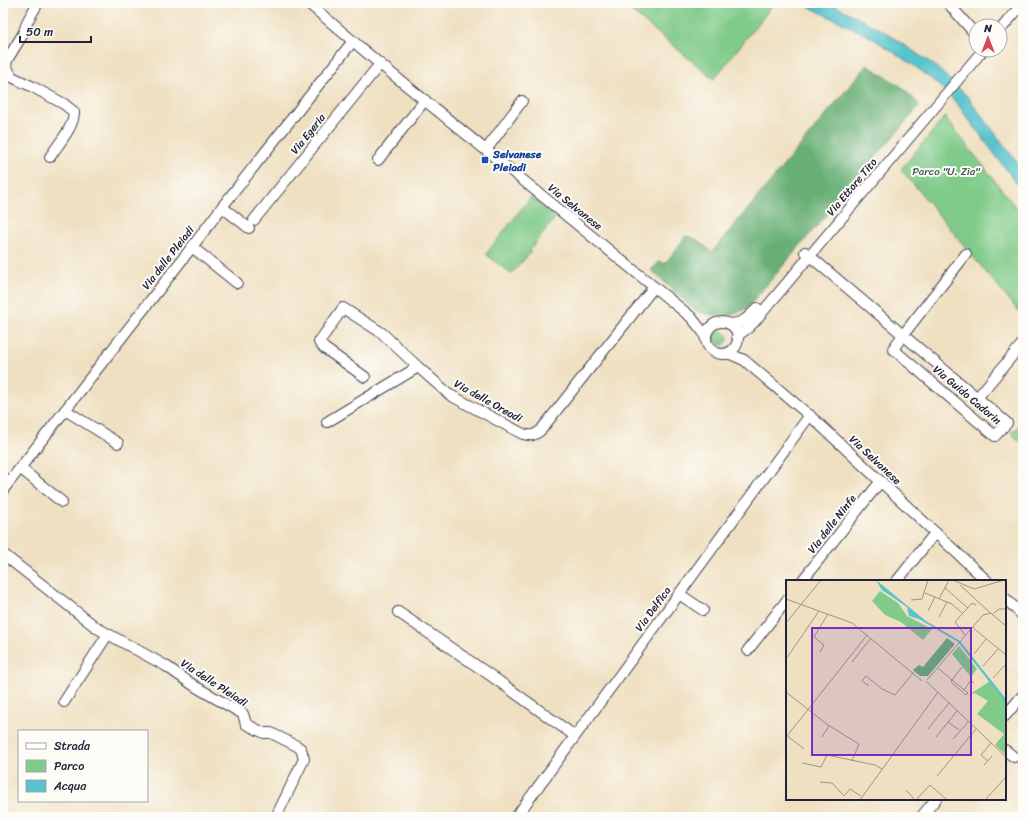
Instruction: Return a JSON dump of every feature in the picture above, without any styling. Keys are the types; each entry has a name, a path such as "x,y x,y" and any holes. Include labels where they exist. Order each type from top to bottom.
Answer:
{"street":[{"path":"38,3 28,20 23,34 7,60 6,66 12,77 64,104 74,112 72,124 50,157"},
{"name":"Via Selvanese","path":"308,3 380,64 691,317 700,328 706,339"},
{"path":"948,3 968,26"},
{"path":"1002,18 1014,3"},
{"path":"1008,21 1023,3"},
{"name":"Via delle Pleiadi","path":"3,490 353,40"},
{"name":"Via Ettore Tito","path":"729,324 739,323 751,315 807,253 939,97 969,58"},
{"name":"Via Ettore Tito","path":"958,74 975,58"},
{"name":"Via Egeria","path":"222,207 252,224 380,64"},
{"path":"378,160 425,100"},
{"path":"486,150 522,102"},
{"path":"192,247 237,283"},
{"name":"Via Ettore Tito","path":"736,341 755,321 807,253"},
{"name":"Via Guido Cadorin","path":"807,253 903,335 977,398 1006,423 995,436 893,349 903,335 966,254"},
{"name":"Via delle Oreadi","path":"365,377 324,348 320,342 343,308 382,333 418,368 450,395 523,434 531,436 536,435 654,287"},
{"name":"Via Selvanese","path":"691,317 707,324 716,323"},
{"path":"720,322 729,324 736,331 736,341 733,349 725,354 712,351 709,348 706,339 709,328 720,322"},
{"name":"Via Selvanese","path":"736,341 744,360"},
{"path":"977,398 1023,343"},
{"name":"Via Selvanese","path":"725,354 730,354 744,360 810,415 986,580"},
{"path":"327,422 418,368"},
{"path":"65,410 118,442"},
{"name":"Via Delfica","path":"516,817 810,415"},
{"path":"20,468 62,502"},
{"name":"Via delle Ninfe","path":"803,580 876,487 882,482"},
{"path":"898,580 936,533"},
{"name":"Via delle Pleiadi","path":"3,554 97,628 166,666 196,687 243,714 246,724 264,733 272,733 301,749 304,759 276,817"},
{"path":"679,594 703,610"},
{"path":"748,650 786,601"},
{"path":"1006,602 1023,616"},
{"path":"398,612 575,736"},
{"path":"64,702 108,634"},
{"path":"1006,715 1020,707 1023,695"},
{"path":"1006,751 1014,757"},
{"path":"921,817 935,800"}],"green space":[{"path":"621,3 765,3 772,6 714,79"},
{"path":"867,65 902,87 920,105 747,308 728,316 712,315 692,308 651,270 660,261 665,264 686,236 696,239 712,252"},
{"name":"Parco \"U. Zia\"","path":"945,117 1023,217 1023,317 901,169"},
{"path":"531,197 555,218 529,251 531,252 511,274 486,254"},
{"path":"721,331 726,333 728,338 726,343 721,345 716,343 714,338 716,333"},
{"path":"1023,422 1023,442 1022,443 1011,433"}],"water":[{"path":"801,3 830,3 883,31 934,65 966,95 1023,170 1023,192 958,105 942,88 916,67 869,36"}],"place":[{"name":"Selvanese Pleiadi","path":"485,160"}]}
